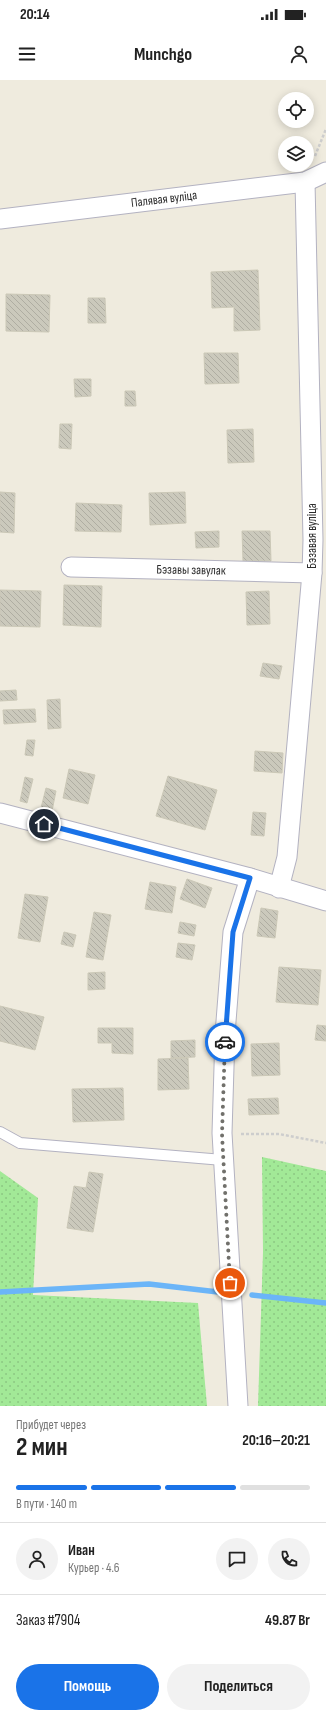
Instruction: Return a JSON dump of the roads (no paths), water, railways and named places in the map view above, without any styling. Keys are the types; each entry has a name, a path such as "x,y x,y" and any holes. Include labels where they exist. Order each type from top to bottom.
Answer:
{"street":[{"name":"Палявая вуліца","path":"0,219 306,182 326,172"},
{"name":"Бэзавая вуліца","path":"279,888 287,857 312,573 319,540 306,182"},
{"name":"Бэзавы завулак","path":"71,567 312,573"},
{"path":"0,813 250,878 326,902"},
{"path":"238,1406 222,1134 225,1034 233,932 250,878"}],"lane":[{"path":"0,1132 20,1143 223,1160"}],"waterway":[{"path":"0,1292 149,1284 218,1292"},
{"path":"252,1295 326,1303"}]}
